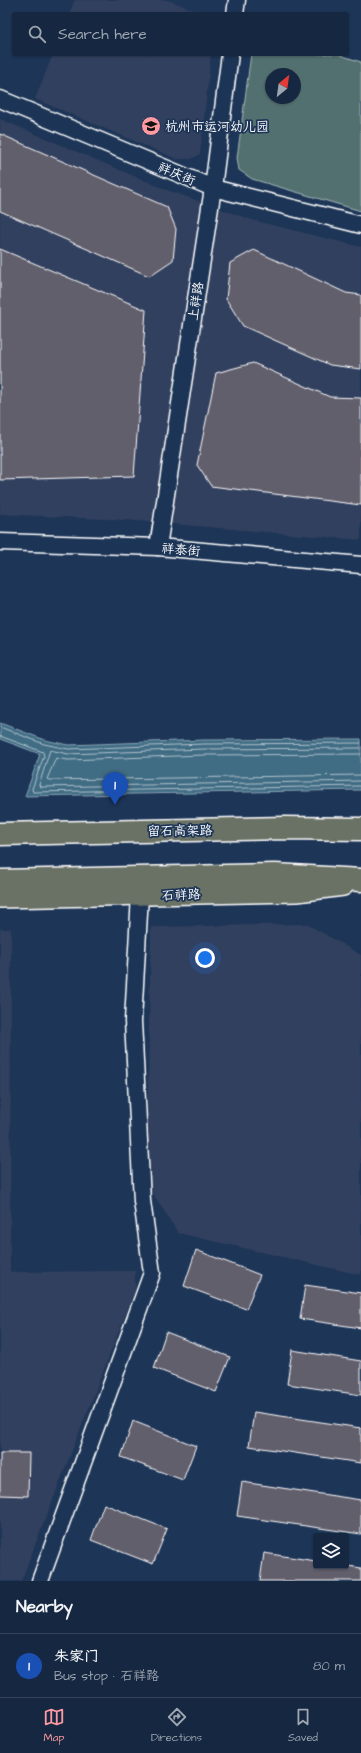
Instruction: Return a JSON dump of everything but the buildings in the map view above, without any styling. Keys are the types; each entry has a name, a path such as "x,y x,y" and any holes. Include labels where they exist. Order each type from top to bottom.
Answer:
{"highway":[{"name":"留石高架路","path":"0,834 285,828 361,829"},
{"path":"0,881 361,872"},
{"path":"275,875 361,880"}],"main road":[{"path":"0,824 361,819"},
{"name":"石祥路","path":"0,896 140,895 297,891 361,883"}],"street":[{"path":"235,12 237,0"},
{"name":"上祥路","path":"158,547 212,188 230,56"},
{"name":"祥庆街","path":"0,99 212,188 361,225"},
{"name":"祥泰街","path":"0,542 158,547 361,565"},
{"path":"40,1581 152,1273 142,1201 133,1021 140,895"}],"shaded area":[{"path":"75,0 168,0 199,12 70,12"},
{"name":"杭州市运河幼儿园","path":"52,56 211,56 200,154 191,159 177,159 35,99"},
{"path":"0,119 167,190 252,220 361,247 361,540 126,520 0,514"},
{"path":"307,924 361,955 361,1275 178,1233 150,1189 147,1137 151,927"},
{"path":"0,929 11,929 10,1272 135,1271 135,1290 21,1581 0,1581"}],"green space":[{"path":"251,56 343,56 361,62 361,211 252,179 239,170 237,158"}],"water":[{"path":"0,723 45,740 68,745 204,740 361,739 361,790 25,796 40,754 0,739"}],"place":[{"name":"杭州市运河幼儿园","path":"151,126"},
{"name":"朱家门","path":"115,805"}]}
